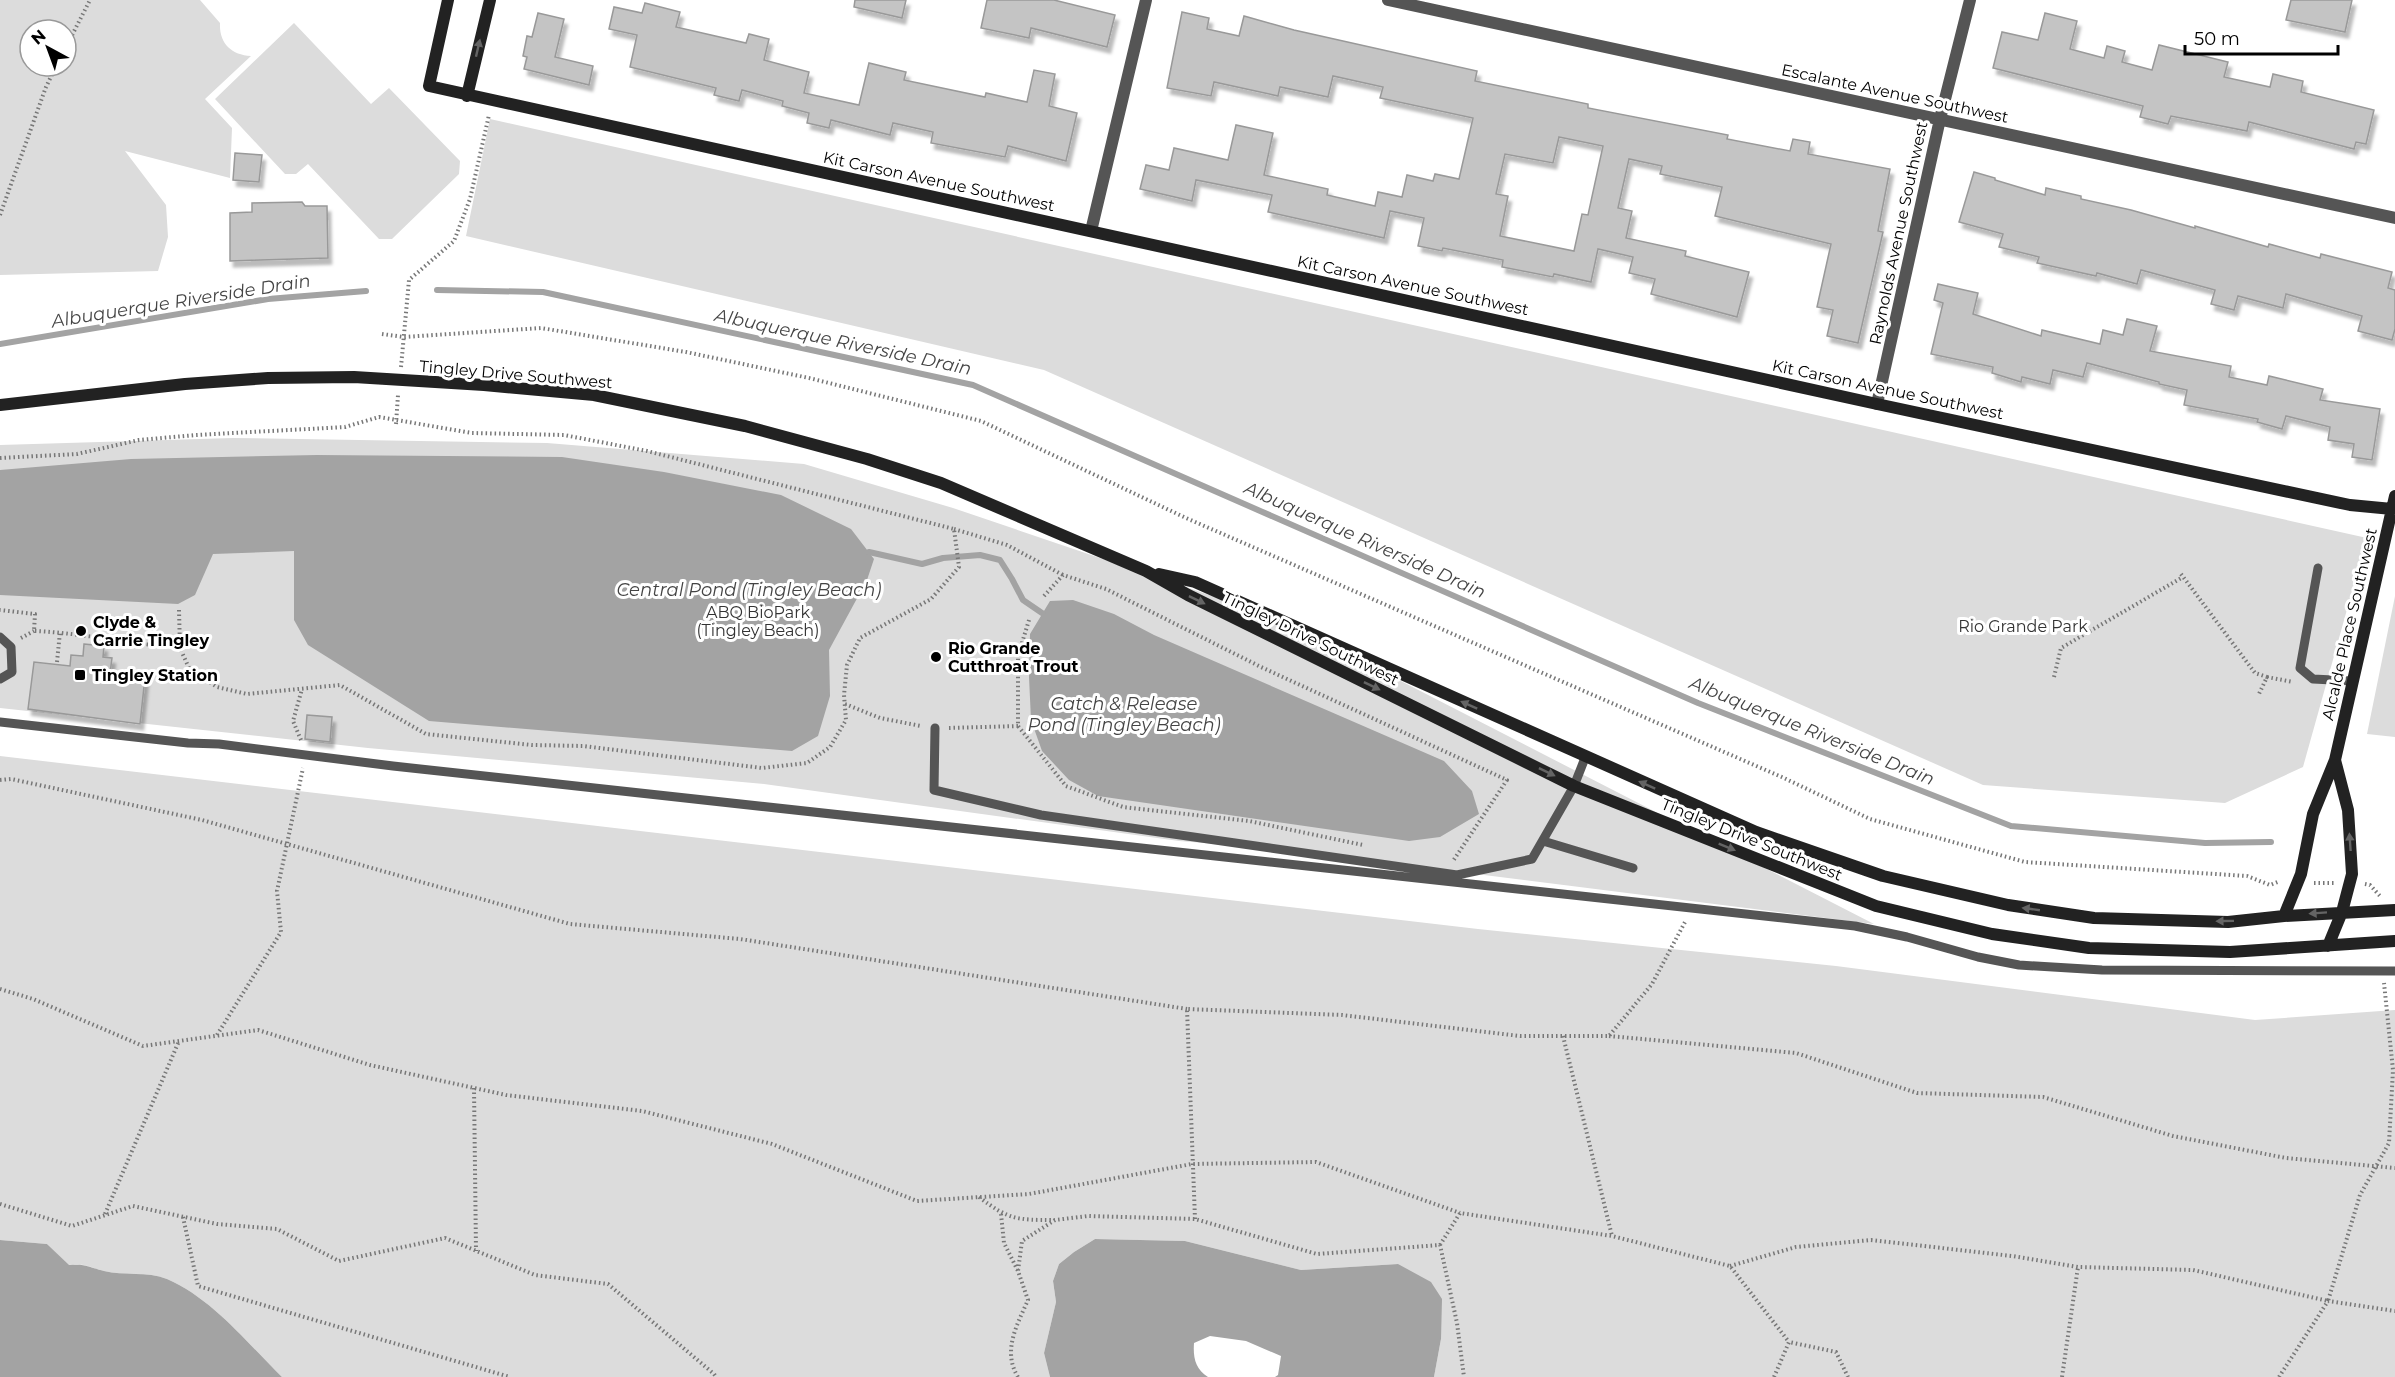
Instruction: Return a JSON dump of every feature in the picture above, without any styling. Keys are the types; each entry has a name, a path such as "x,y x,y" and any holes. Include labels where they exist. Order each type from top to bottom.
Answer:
{"street":[{"name":"Kit Carson Avenue Southwest","path":"448,0 429,87 1877,404 2350,505 2393,509"},
{"path":"467,96 490,0"},
{"path":"1091,231 1146,0"},
{"name":"Escalante Avenue Southwest","path":"1388,0 2395,218"},
{"name":"Raynolds Avenue Southwest","path":"1877,404 1940,119 1970,0"},
{"name":"Tingley Drive Southwest","path":"0,405 185,384 268,378 354,377 594,395 745,426 867,459 941,483 1146,571 1188,595 1574,786 1876,906 1992,934 2089,948 2230,952 2395,941"},
{"name":"Alcalde Place Southwest","path":"2283,916 2301,874 2313,814 2335,760 2395,496"},
{"name":"Tingley Drive Southwest","path":"1146,571 1195,582 1585,758 1756,832 1883,876 1996,903 2094,918 2228,922 2283,916 2395,910"},
{"name":"Alcalde Place Southwest","path":"2328,946 2342,912 2352,874 2348,810 2335,760"}],"lane":[{"path":"2318,568 2300,668 2313,679 2354,681"},
{"path":"0,637 11,647 12,672 0,680"},
{"path":"0,722 180,743 219,744 393,766 1856,926 2019,965 2102,970 2395,971"},
{"path":"935,728 934,790 1041,815 1457,875 1532,859 1574,786 1585,758"},
{"path":"1543,841 1633,868"}],"path":[{"path":"78,24 90,0"},
{"path":"0,214 50,78"},
{"path":"404,337 410,280 454,241 470,199 492,101"},
{"path":"382,334 404,337 541,328 697,354 809,378 981,421 1186,518 1784,778 1870,819 2025,862 2247,876 2270,885 2283,880 2297,883 2350,883"},
{"path":"0,458 77,453 139,440 345,427 379,417 472,433 574,436 692,462 954,529 1007,545 1063,575 1106,589 1261,667 1508,780 1454,861 1442,860"},
{"path":"179,610 180,648 189,668 217,687 247,694 340,685 426,734 532,745 583,746 762,768 807,763 830,747 846,720 844,695 847,665 860,638 931,599 959,567 954,529"},
{"path":"1044,596 1063,575"},
{"path":"2054,677 2061,648 2182,575 2255,673 2267,677 2258,696"},
{"path":"0,610 35,614 34,632 60,632 180,648"},
{"path":"1029,620 1018,656 1018,726 1066,786 1123,807 1249,821 1374,847"},
{"path":"57,662 60,632"},
{"path":"217,1035 281,932 277,891 303,765 303,744 293,721 302,689"},
{"path":"0,780 11,779 202,820 570,924 740,939 1187,1009 1342,1015 1520,1036 1609,1036 1796,1053 1917,1093 2043,1097 2174,1136 2286,1158 2395,1168"},
{"path":"1609,1036 1652,984 1685,922"},
{"path":"2279,1377 2328,1301 2360,1195 2389,1143 2393,1070 2384,983"},
{"path":"0,989 33,999 143,1046 258,1030 370,1065 506,1095 642,1111 772,1144 917,1201 1029,1194 1192,1164 1316,1162 1460,1213 1612,1236 1730,1266 1796,1247 1871,1240 2012,1256 2078,1267 2193,1270 2328,1301 2395,1311"},
{"path":"1187,1009 1195,1220"},
{"path":"1563,1036 1612,1236"},
{"path":"105,1215 179,1041"},
{"path":"474,1088 476,1251"},
{"path":"979,1197 1001,1214 1026,1220 1055,1220 1089,1216 1195,1220 1317,1254 1440,1245"},
{"path":"0,1204 72,1226 133,1206 217,1224 277,1229 339,1261 445,1238 535,1275 609,1284 716,1377"},
{"path":"1460,1213 1440,1245 1457,1323 1465,1376"},
{"path":"1001,1214 1004,1244 1018,1271 1028,1300 1012,1337 1011,1366 1018,1377"},
{"path":"183,1217 198,1286 510,1377"},
{"path":"1018,1271 1022,1241 1055,1220"},
{"path":"1730,1266 1789,1342 1836,1352 1848,1377"},
{"path":"2061,1377 2078,1267"},
{"path":"1774,1377 1789,1342"}],"green space":[{"path":"0,0 200,0 220,23 224,42 228,47 238,53 251,56 205,99 232,128 230,178 125,151 166,205 168,237 158,271 0,275"},
{"path":"294,23 371,104 389,88 460,161 459,174 392,239 379,239 308,164 296,174 285,174 215,99"},
{"name":"Rio Grande Park","path":"490,119 2367,538 2303,767 2225,803 1983,785 1044,370 466,236"},
{"name":"ABQ BioPark (Tingley Beach)","path":"233,438 547,443 804,464 953,508 1280,619 1874,924 1268,848 1179,841 764,784 368,748 0,708 0,445"},
{"path":"2395,596 2395,737 2367,734"},
{"path":"0,756 1478,929 1836,966 2255,1020 2395,1010 2395,1377 1434,1377 1441,1339 1398,1264 1301,1270 1185,1241 1095,1239 1059,1264 1053,1281 1056,1302 1044,1353 1050,1377 282,1377 214,1310 184,1288 167,1279 152,1275 98,1270 84,1265 68,1265 47,1244 0,1240"}],"water":[{"name":"Central Pond (Tingley Beach)","path":"317,455 562,457 664,472 781,495 851,529 874,559 867,580 829,650 830,696 818,736 792,751 429,721 308,645 294,620 294,551 213,554 195,595 178,604 0,595 0,470 131,459"},
{"name":"Catch & Release Pond (Tingley Beach)","path":"1073,600 1114,614 1154,635 1444,761 1472,791 1479,814 1440,837 1409,841 1098,796 1069,780 1042,751 1031,720 1030,634 1050,601"},
{"path":"1095,1239 1185,1241 1301,1270 1398,1264 1431,1282 1442,1299 1441,1339 1434,1377 1275,1377 1278,1375 1281,1356 1246,1341 1210,1336 1194,1343 1196,1362 1200,1370 1208,1377 1050,1377 1044,1353 1056,1302 1053,1281 1059,1264"},
{"path":"0,1240 47,1244 69,1265 84,1265 104,1271 152,1275 167,1279 184,1288 214,1310 282,1377 0,1377"}],"building":[{"path":"855,0 906,0 902,18 854,7"},
{"path":"987,0 1054,0 1115,15 1107,47 1031,28 1029,38 981,28"},
{"path":"2291,0 2352,0 2345,32 2286,20"},
{"path":"645,3 680,12 676,27 746,43 749,34 769,39 764,60 809,72 804,93 859,105 869,63 906,72 904,80 985,97 986,93 1027,102 1034,70 1055,74 1049,106 1077,113 1066,161 1008,146 1005,157 931,143 933,132 893,123 890,135 831,120 829,128 807,123 809,113 782,106 783,101 742,90 739,101 714,95 716,88 630,67 637,35 609,29 614,7 642,13"},
{"path":"1182,12 1209,18 1207,29 1239,36 1244,16 1294,30 1477,71 1475,81 1588,104 1588,108 1728,135 1727,139 1790,151 1793,139 1810,142 1808,154 1890,169 1878,231 1883,232 1858,343 1827,336 1833,310 1817,307 1831,244 1715,216 1722,187 1660,174 1662,166 1629,159 1618,208 1632,211 1626,238 1686,251 1685,256 1749,272 1737,317 1651,294 1655,279 1629,273 1633,257 1598,249 1591,282 1502,267 1503,260 1443,248 1442,251 1418,246 1424,218 1390,211 1384,238 1268,212 1272,195 1196,180 1192,201 1140,189 1146,165 1169,170 1174,148 1228,160 1236,125 1273,133 1264,175 1328,189 1327,195 1375,206 1378,192 1402,197 1407,175 1433,181 1435,174 1459,179 1473,118 1380,98 1383,87 1333,76 1328,97 1280,87 1278,96 1214,82 1211,96 1167,88","holes":["1559,137 1603,146 1588,215 1582,214 1574,251 1500,236 1508,196 1496,194 1505,154 1553,163"]},
{"path":"538,13 564,19 555,57 593,66 589,85 524,69 527,57 523,56 527,36 532,37"},
{"path":"2045,13 2077,21 2070,49 2104,58 2107,46 2125,51 2122,62 2152,70 2159,45 2228,62 2224,77 2270,87 2273,74 2303,81 2301,92 2374,110 2366,144 2356,142 2354,149 2249,122 2247,131 2171,116 2168,124 2140,117 2143,106 1993,68 2002,32 2038,40"},
{"path":"235,153 262,155 259,182 233,180"},
{"path":"1974,172 2045,195 2046,188 2268,247 2269,244 2320,258 2321,254 2392,272 2388,288 2395,290 2395,329 2392,340 2358,331 2362,316 2286,294 2283,308 2238,296 2234,310 2211,304 2215,290 2141,270 2137,284 2097,273 2096,276 2037,263 2039,257 1999,247 2003,234 1959,222"},
{"path":"302,202 305,206 327,206 328,258 230,261 230,213 252,212 252,203"},
{"path":"1938,284 1978,293 1973,314 2041,336 2042,330 2100,344 2103,330 2123,335 2127,319 2157,326 2150,351 2231,366 2229,377 2267,385 2269,376 2323,389 2320,400 2380,409 2372,460 2352,457 2354,444 2328,440 2330,427 2286,416 2282,429 2257,422 2258,419 2184,405 2187,390 2087,363 2083,377 2053,370 2050,384 2022,377 2021,382 1992,373 1993,367 1931,354 1943,303 1934,300"},
{"name":"Tingley Station","path":"84,644 104,646 103,657 112,658 110,673 145,677 140,724 28,709 34,662 70,666 71,655 83,656"},
{"path":"307,715 332,717 330,742 305,739"}],"waterway":[{"name":"Albuquerque Riverside Drain","path":"437,290 543,292 973,385 1698,703 2011,826 2205,843 2271,842"},
{"name":"Albuquerque Riverside Drain","path":"0,344 268,299 366,291"},
{"path":"869,552 922,564 943,558 980,555 1000,560 1023,600 1042,613"}],"place":[{"name":"Clyde & Carrie Tingley","path":"81,631"},
{"name":"Rio Grande Cutthroat Trout","path":"936,657"},
{"name":"Tingley Station","path":"80,675"}]}
